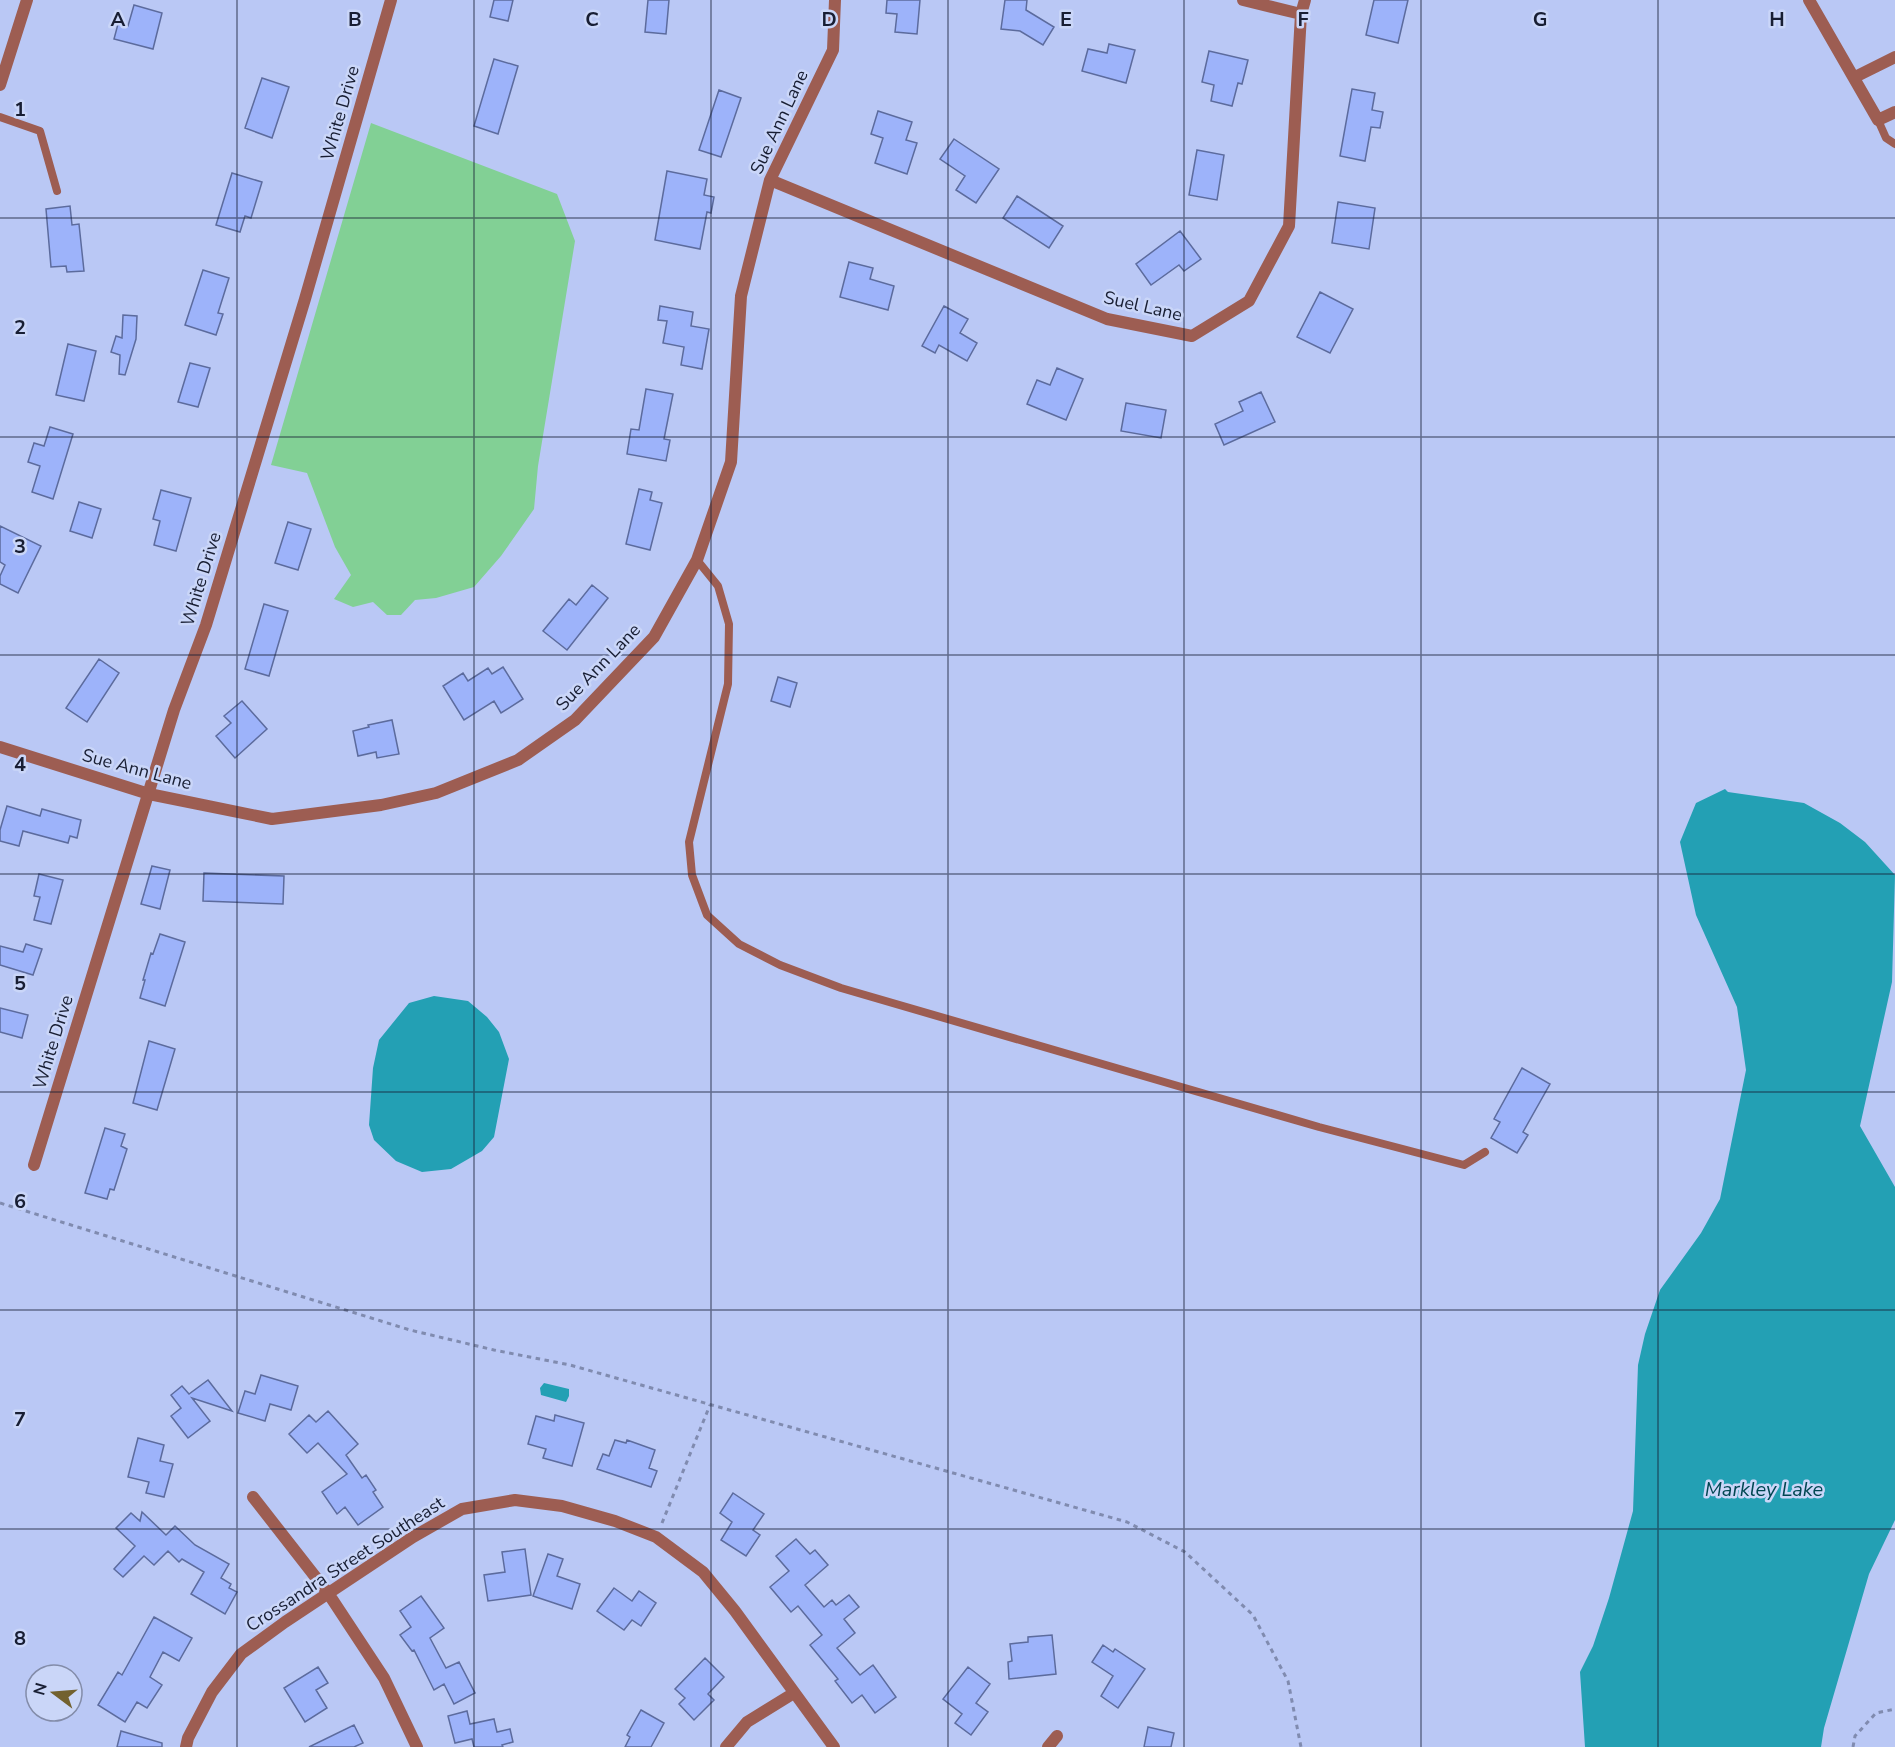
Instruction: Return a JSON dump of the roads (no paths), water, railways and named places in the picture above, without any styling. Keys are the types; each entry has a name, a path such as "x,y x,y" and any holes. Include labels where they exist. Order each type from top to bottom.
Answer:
{"street":[{"path":"0,85 27,0"},
{"name":"White Drive","path":"34,1165 174,711 207,625 391,0"},
{"name":"Sue Ann Lane","path":"0,747 149,794 272,819 381,805 436,793 518,760 575,720 654,637 697,560 731,462 741,296 770,180 833,50 835,0"},
{"path":"1243,0 1301,14"},
{"name":"Suel Lane","path":"770,180 1107,319 1192,336 1249,301 1289,226 1301,14 1305,0"},
{"path":"1809,0 1878,120 1895,112"},
{"path":"1855,77 1895,57"},
{"path":"253,1497 328,1593 384,1678 417,1747"},
{"name":"Crossandra Street Southeast","path":"186,1747 212,1692 241,1654 413,1537 462,1509 515,1500 562,1506 615,1521 656,1537 703,1572 735,1611 834,1747"},
{"path":"726,1747 747,1722 794,1693"},
{"path":"1048,1747 1057,1736"}],"lane":[{"path":"0,117 40,131 57,191"},
{"path":"1878,120 1886,138 1895,144"},
{"path":"697,560 718,586 729,624 728,684 689,842 692,875 706,915 739,944 780,966 841,988 1319,1127 1464,1165 1485,1152"}],"water":[{"name":"Markley Lake","path":"1725,789 1728,792 1804,803 1840,823 1865,842 1895,875 1892,982 1860,1126 1895,1187 1895,1520 1869,1574 1824,1728 1821,1747 1585,1747 1580,1672 1593,1646 1609,1598 1633,1511 1638,1365 1645,1334 1660,1290 1701,1233 1720,1199 1746,1070 1737,1007 1696,915 1680,842 1696,803"},
{"path":"434,996 468,1001 487,1017 499,1032 509,1059 494,1137 482,1151 451,1169 422,1172 396,1161 374,1140 369,1125 373,1068 379,1040 409,1003"},
{"path":"544,1383 569,1389 566,1402 541,1395 540,1388"}]}
